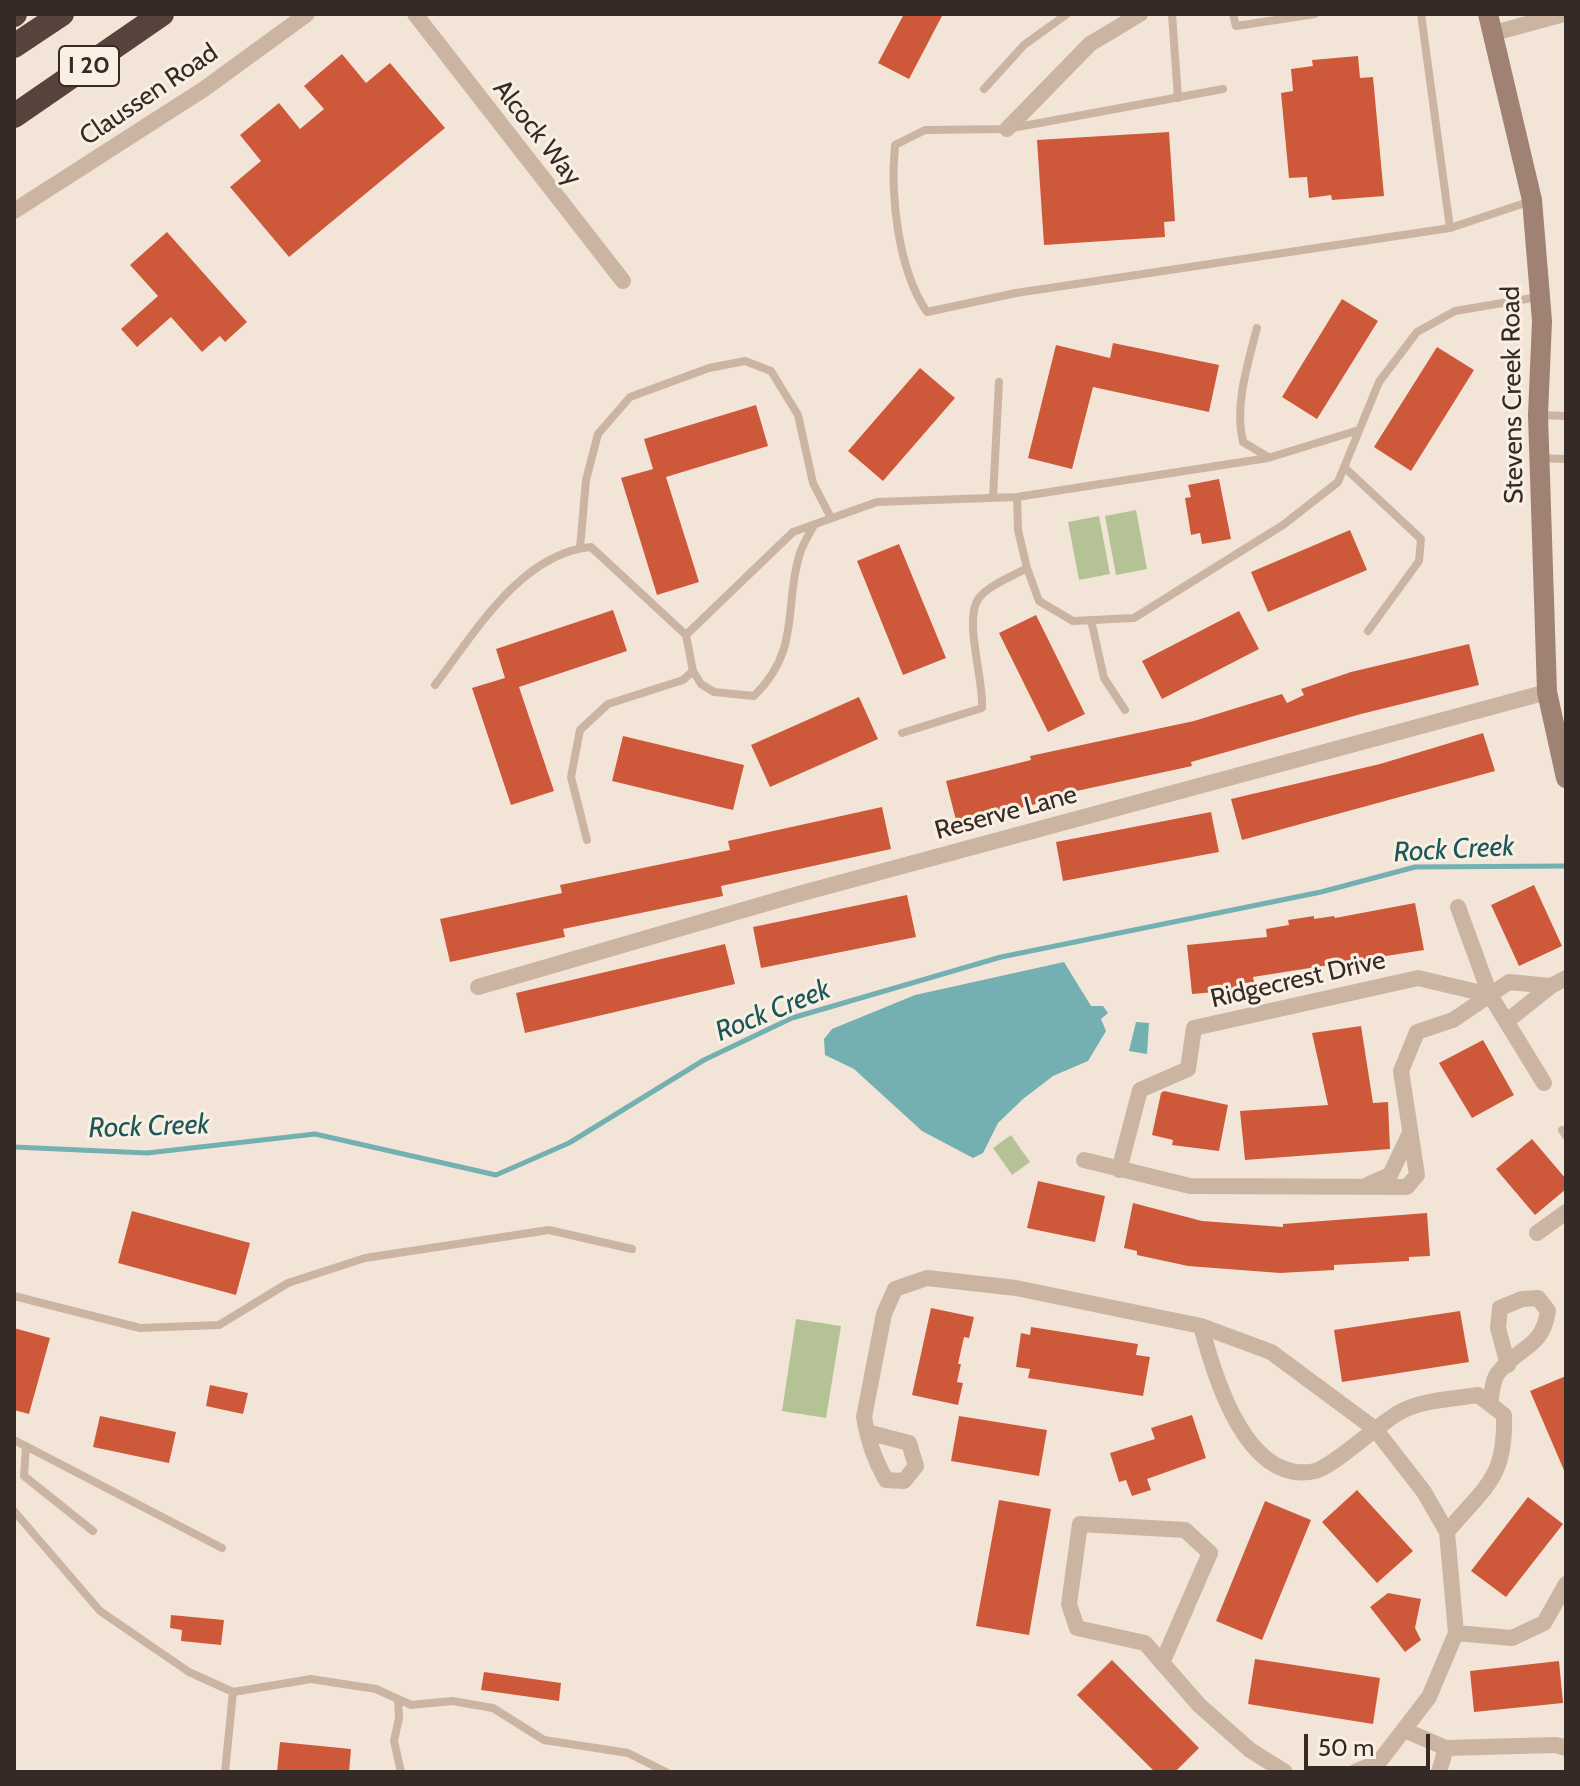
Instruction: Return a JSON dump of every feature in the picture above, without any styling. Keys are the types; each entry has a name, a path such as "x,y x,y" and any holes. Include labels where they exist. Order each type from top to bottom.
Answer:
{"highway":[{"name":"I 20","path":"14,46 62,14"},
{"name":"I 20","path":"14,116 162,14"}],"street":[{"name":"Claussen Road","path":"14,211 204,89 307,14"},
{"name":"Alcock Way","path":"415,14 623,281"},
{"path":"1007,129 1090,44 1140,14"},
{"path":"1491,24 1564,14"},
{"name":"Stevens Creek Road","path":"1491,24 1532,200 1540,296 1538,415 1547,692 1561,738 1566,778"},
{"name":"Reserve Lane","path":"478,987 795,895 1547,692"},
{"path":"1458,907 1490,995 1544,1083"},
{"name":"Ridgecrest Drive","path":"1119,1170 1140,1090 1188,1069 1194,1028 1418,978 1490,995"},
{"path":"1084,1160 1190,1186 1263,1189 1407,1187 1415,1181 1412,1130 1401,1071 1417,1032 1453,1020 1509,982 1558,982"},
{"path":"1507,1021 1558,982"},
{"path":"1364,1186 1390,1175 1412,1130"},
{"path":"1537,1233 1566,1212"},
{"path":"867,1432 864,1417 884,1314 895,1289 927,1278 1016,1288 1201,1326 1271,1352 1375,1429 1424,1492 1447,1532 1456,1633 1429,1697 1379,1762 1355,1772"},
{"path":"1201,1326 1220,1394 1263,1459 1283,1470 1316,1472 1402,1411 1443,1400 1478,1395 1504,1415 1505,1449 1493,1480 1447,1532"},
{"path":"1490,1404 1496,1374 1508,1365"},
{"path":"1162,1663 1210,1553 1185,1530 1080,1524 1069,1604 1077,1628 1145,1643 1162,1663 1209,1714 1250,1750 1285,1772"},
{"path":"1456,1633 1512,1638 1544,1623 1566,1584"},
{"path":"1404,1730 1446,1748 1556,1745 1566,1748"},
{"path":"1439,1772 1446,1748"}],"lane":[{"path":"984,89 1024,45 1067,14"},
{"path":"1172,14 1178,98"},
{"path":"1233,14 1236,26 1315,14"},
{"path":"1421,14 1450,228"},
{"path":"1223,89 1007,129 925,130 895,145 891,185 913,291 927,312 1016,293 1450,228 1532,200"},
{"path":"1017,497 1018,530 1039,601 1073,621 1134,618 1168,600 1283,525 1338,482 1379,382 1417,332 1455,311 1540,296"},
{"path":"1257,328 1244,380 1240,431 1243,442 1268,458"},
{"path":"580,548 586,480 598,434 630,397 709,368 745,361 771,371 798,415 813,483 831,518"},
{"path":"993,498 999,382"},
{"path":"1538,415 1566,416"},
{"path":"686,635 793,532 877,502 1017,497 1268,458 1359,430"},
{"path":"1539,458 1566,459"},
{"path":"1344,467 1421,539 1419,561 1368,631"},
{"path":"435,685 515,588 539,566 580,548 591,547 686,635 693,671 701,684 714,692 754,696 777,667 791,628 800,555 814,524"},
{"path":"902,733 963,717 982,708 984,687 971,617 979,598 1027,568"},
{"path":"1091,620 1104,678 1125,710"},
{"path":"587,840 571,777 580,730 608,704 683,680 693,671"},
{"path":"14,1296 140,1328 219,1325 288,1283 365,1258 549,1230 632,1249"},
{"path":"14,1440 222,1548"},
{"path":"26,1446 24,1476 93,1531"},
{"path":"14,1511 100,1611 189,1672 233,1692 311,1679 376,1689 411,1705 452,1701 493,1708 544,1740 628,1753 666,1772"},
{"path":"225,1772 233,1692"},
{"path":"398,1699 399,1718 394,1741 401,1772"}],"green space":[{"path":"1136,510 1147,569 1116,575 1105,516"},
{"path":"1099,516 1110,574 1079,580 1068,522"},
{"path":"1011,1135 1030,1162 1012,1175 993,1148"},
{"path":"796,1319 841,1326 826,1418 782,1411"}],"water":[{"path":"1064,962 1091,1006 1103,1006 1108,1013 1101,1019 1106,1031 1088,1061 1053,1076 1023,1099 998,1123 983,1153 973,1158 922,1131 854,1069 825,1055 824,1039 832,1029 915,995"},
{"path":"1136,1022 1149,1023 1147,1054 1129,1051"}],"building":[{"path":"904,14 943,14 909,79 878,63"},
{"path":"342,54 366,83 390,63 445,128 289,257 230,187 261,161 240,135 279,103 300,129 324,109 304,86"},
{"path":"1358,56 1360,78 1373,77 1384,196 1332,200 1331,195 1309,198 1307,177 1289,178 1281,93 1293,91 1291,69 1313,66 1312,60"},
{"path":"1169,132 1175,221 1164,222 1165,237 1044,245 1037,140"},
{"path":"167,232 247,322 225,342 220,336 202,352 171,317 137,347 121,329 158,296 130,265"},
{"path":"1342,299 1378,321 1317,419 1282,397"},
{"path":"1113,343 1219,365 1209,412 1093,387 1072,469 1028,458 1056,345 1110,358"},
{"path":"1437,347 1474,370 1411,471 1374,447"},
{"path":"920,368 955,398 883,481 848,451"},
{"path":"756,405 768,446 666,477 699,582 657,595 621,478 653,469 644,439"},
{"path":"1219,479 1231,539 1202,544 1200,533 1191,535 1185,498 1191,497 1188,485"},
{"path":"1350,530 1367,570 1268,612 1251,572"},
{"path":"899,544 946,658 903,675 857,561"},
{"path":"613,610 627,651 519,687 554,791 511,805 472,688 505,678 496,649"},
{"path":"1239,611 1259,649 1162,699 1142,661"},
{"path":"1036,615 1085,714 1048,732 999,633"},
{"path":"1469,644 1479,685 1361,714 1191,762 1192,766 1035,800 1036,804 957,824 946,781 1031,760 1030,756 1194,721 1282,694 1287,703 1304,695 1301,689 1351,672"},
{"path":"859,697 878,739 770,787 751,745"},
{"path":"1483,733 1495,771 1242,840 1231,799 1380,764"},
{"path":"623,736 744,765 733,810 612,781"},
{"path":"882,807 891,849 721,886 723,896 563,929 565,937 450,962 440,919 562,893 560,885 730,850 728,841"},
{"path":"1211,812 1219,852 1063,881 1056,842"},
{"path":"1534,885 1562,946 1519,966 1491,905"},
{"path":"907,895 916,937 761,968 753,927"},
{"path":"1415,903 1424,950 1253,977 1254,982 1237,984 1238,990 1192,994 1187,945 1267,937 1266,929 1289,925 1288,920 1314,916 1314,919 1335,918"},
{"path":"725,944 735,984 525,1033 516,993"},
{"path":"1361,1026 1373,1103 1388,1102 1390,1149 1245,1160 1240,1111 1328,1105 1312,1033"},
{"path":"1483,1040 1514,1095 1472,1118 1439,1063"},
{"path":"1164,1091 1228,1105 1219,1151 1172,1145 1173,1140 1152,1135"},
{"path":"1532,1139 1566,1179 1566,1189 1535,1215 1496,1169"},
{"path":"1038,1181 1105,1196 1095,1242 1027,1228"},
{"path":"1133,1203 1202,1221 1283,1227 1283,1224 1427,1213 1430,1256 1409,1257 1409,1261 1334,1265 1334,1270 1280,1273 1188,1266 1137,1255 1137,1251 1124,1248"},
{"path":"132,1211 250,1243 236,1295 118,1263"},
{"path":"931,1308 974,1317 969,1338 964,1337 958,1364 961,1364 957,1382 963,1383 958,1405 912,1395"},
{"path":"1460,1311 1469,1362 1342,1382 1334,1330"},
{"path":"1031,1327 1138,1344 1136,1355 1150,1357 1143,1396 1028,1378 1030,1369 1016,1367 1021,1333 1030,1335"},
{"path":"14,1328 50,1338 29,1414 14,1410"},
{"path":"1566,1376 1566,1475 1530,1391"},
{"path":"210,1385 248,1393 243,1414 206,1406"},
{"path":"1192,1415 1206,1458 1147,1479 1151,1490 1132,1496 1126,1480 1119,1482 1110,1453 1155,1439 1151,1428"},
{"path":"100,1416 176,1432 169,1463 93,1447"},
{"path":"959,1416 1047,1430 1039,1476 951,1461"},
{"path":"1357,1490 1413,1551 1377,1583 1322,1522"},
{"path":"1528,1497 1563,1524 1506,1597 1471,1571"},
{"path":"999,1500 1051,1509 1029,1635 976,1626"},
{"path":"1265,1501 1311,1520 1262,1640 1216,1621"},
{"path":"1388,1593 1421,1599 1415,1628 1421,1640 1405,1652 1370,1607"},
{"path":"171,1615 224,1620 221,1645 181,1641 182,1630 170,1628"},
{"path":"1255,1659 1380,1678 1373,1724 1248,1704"},
{"path":"1112,1660 1199,1748 1175,1772 1155,1772 1077,1695"},
{"path":"1559,1661 1563,1703 1474,1712 1470,1671"},
{"path":"484,1672 561,1683 559,1701 481,1690"},
{"path":"280,1742 351,1749 349,1772 277,1772"}],"waterway":[{"name":"Rock Creek","path":"14,1147 147,1153 315,1134 496,1175 569,1143 704,1060 792,1018 1001,957 1321,892 1415,867 1566,866"}]}
